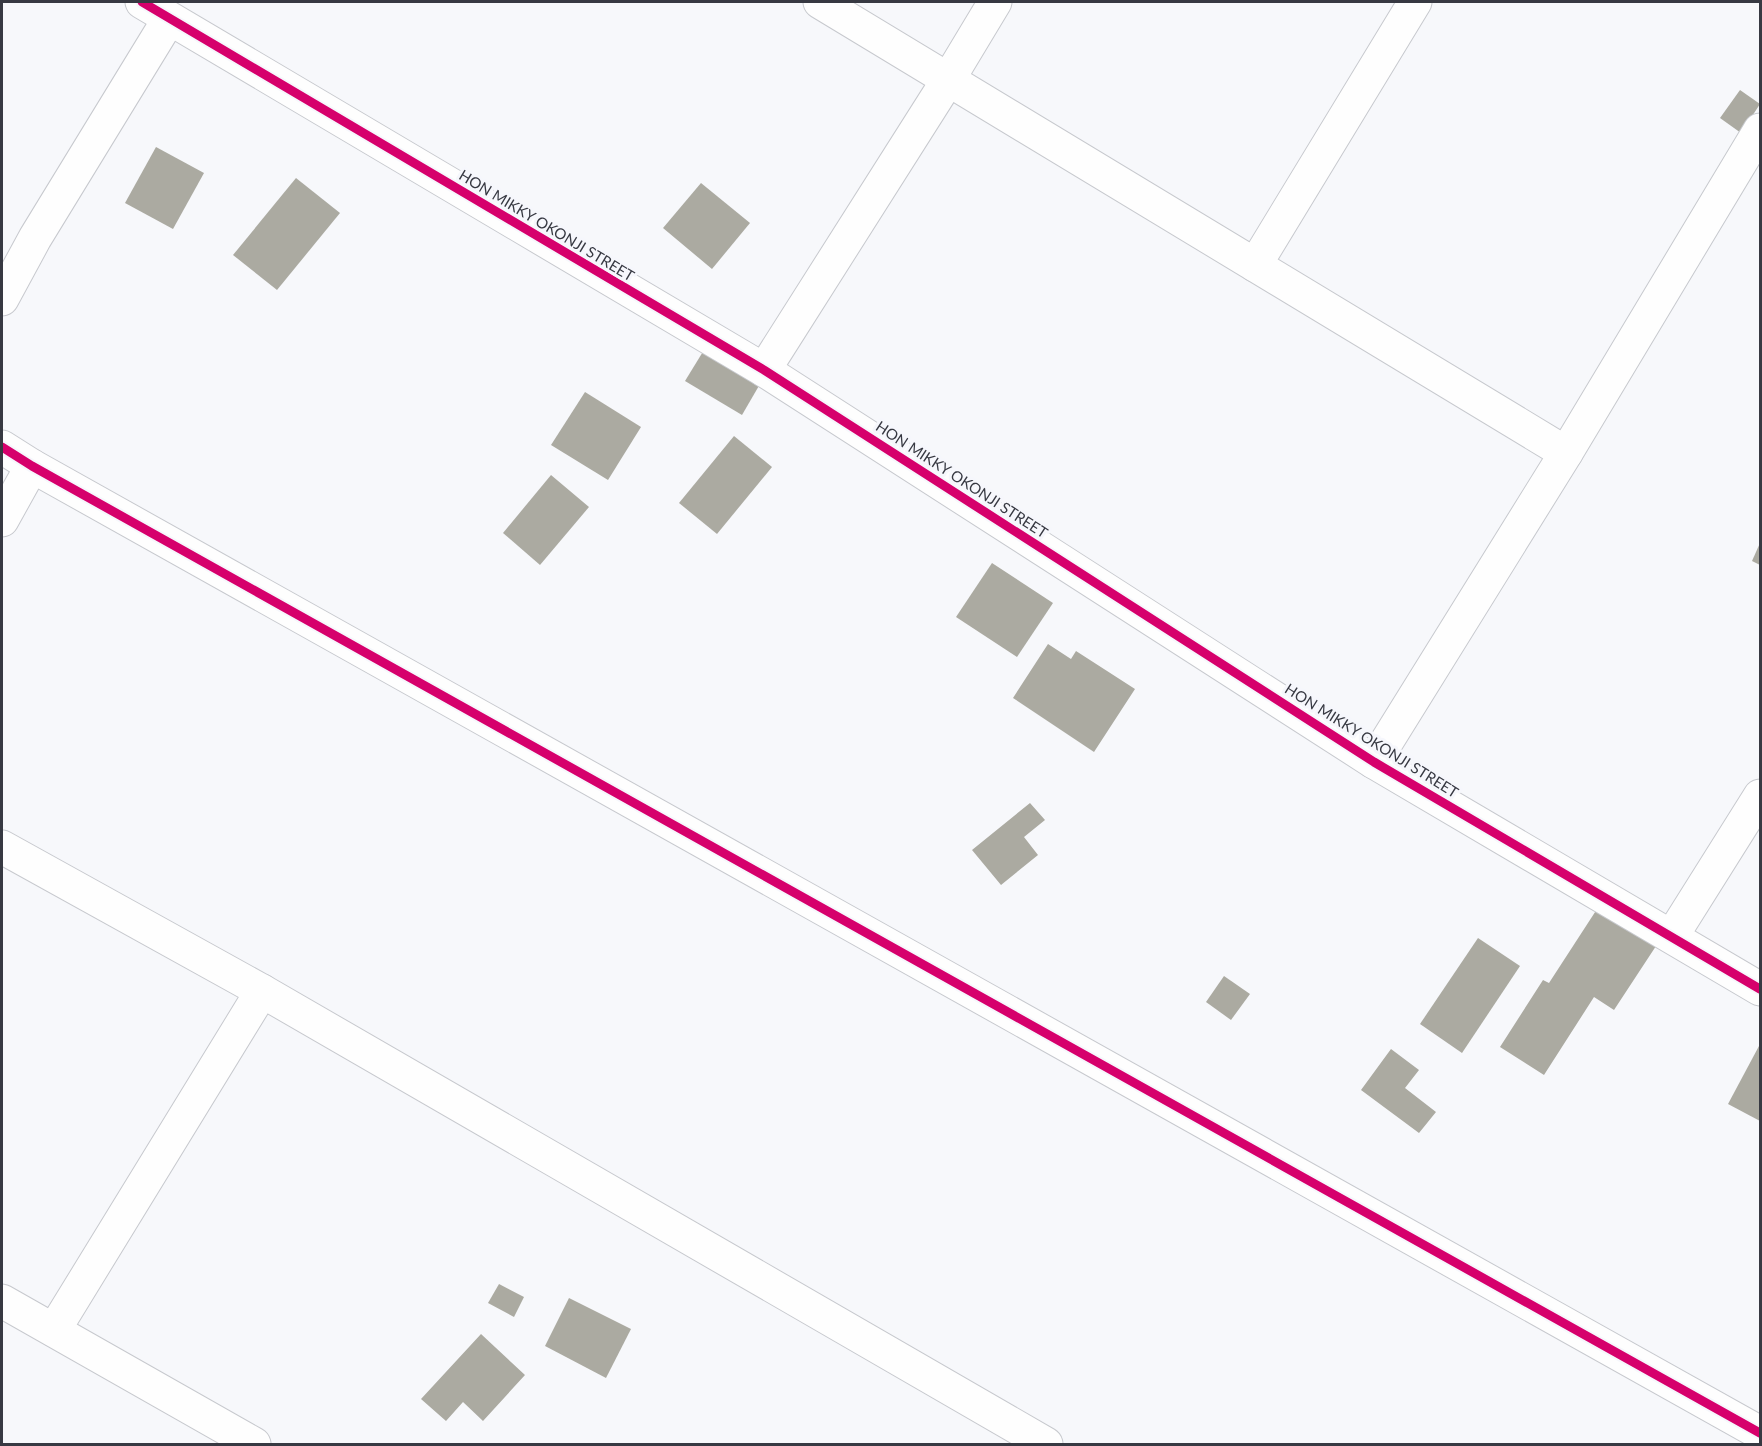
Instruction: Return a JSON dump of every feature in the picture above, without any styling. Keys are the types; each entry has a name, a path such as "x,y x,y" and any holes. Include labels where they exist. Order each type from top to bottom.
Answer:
{"street":[{"name":"HON MIKKY OKONJI STREET","path":"142,2 764,370 1374,762 1761,989"},
{"path":"820,2 1566,453"},
{"path":"764,370 995,2"},
{"path":"1255,265 1415,2"},
{"path":"2,299 35,238 169,19"},
{"path":"1374,762 1566,453 1761,130"},
{"path":"2,447 32,466 1761,1433"},
{"path":"2,520 32,466"},
{"path":"1672,936 1761,796"},
{"path":"2,847 262,991 1046,1444"},
{"path":"54,1330 262,991"},
{"path":"2,1301 251,1444"}],"building":[{"path":"1740,90 1760,104 1741,133 1720,118"},
{"path":"156,147 204,173 173,229 125,203"},
{"path":"296,178 340,213 277,290 233,255"},
{"path":"701,183 750,223 712,269 663,228"},
{"path":"704,350 760,384 742,415 685,381"},
{"path":"585,392 641,427 608,480 551,445"},
{"path":"734,436 772,467 717,534 679,503"},
{"path":"551,475 589,507 540,565 503,533"},
{"path":"1760,543 1760,565 1752,561"},
{"path":"992,563 1053,603 1017,657 956,617"},
{"path":"1048,644 1071,659 1076,651 1135,689 1094,752 1013,698"},
{"path":"1030,803 1045,820 1024,837 1038,855 1001,885 972,850"},
{"path":"1599,906 1658,943 1614,1010 1594,997 1544,1075 1500,1047 1543,980 1549,983"},
{"path":"1478,938 1520,966 1462,1053 1420,1024"},
{"path":"1224,976 1250,994 1231,1020 1206,1002"},
{"path":"1760,1047 1760,1121 1728,1104"},
{"path":"1391,1049 1419,1070 1405,1088 1436,1112 1419,1133 1361,1090"},
{"path":"499,1284 524,1297 514,1317 488,1303"},
{"path":"569,1298 631,1329 606,1378 545,1346"},
{"path":"481,1334 525,1375 483,1421 463,1402 446,1421 421,1399"}],"cycle path":[{"path":"142,2 764,370 1374,762 1760,989"},
{"path":"2,447 32,466 1760,1433"}]}
